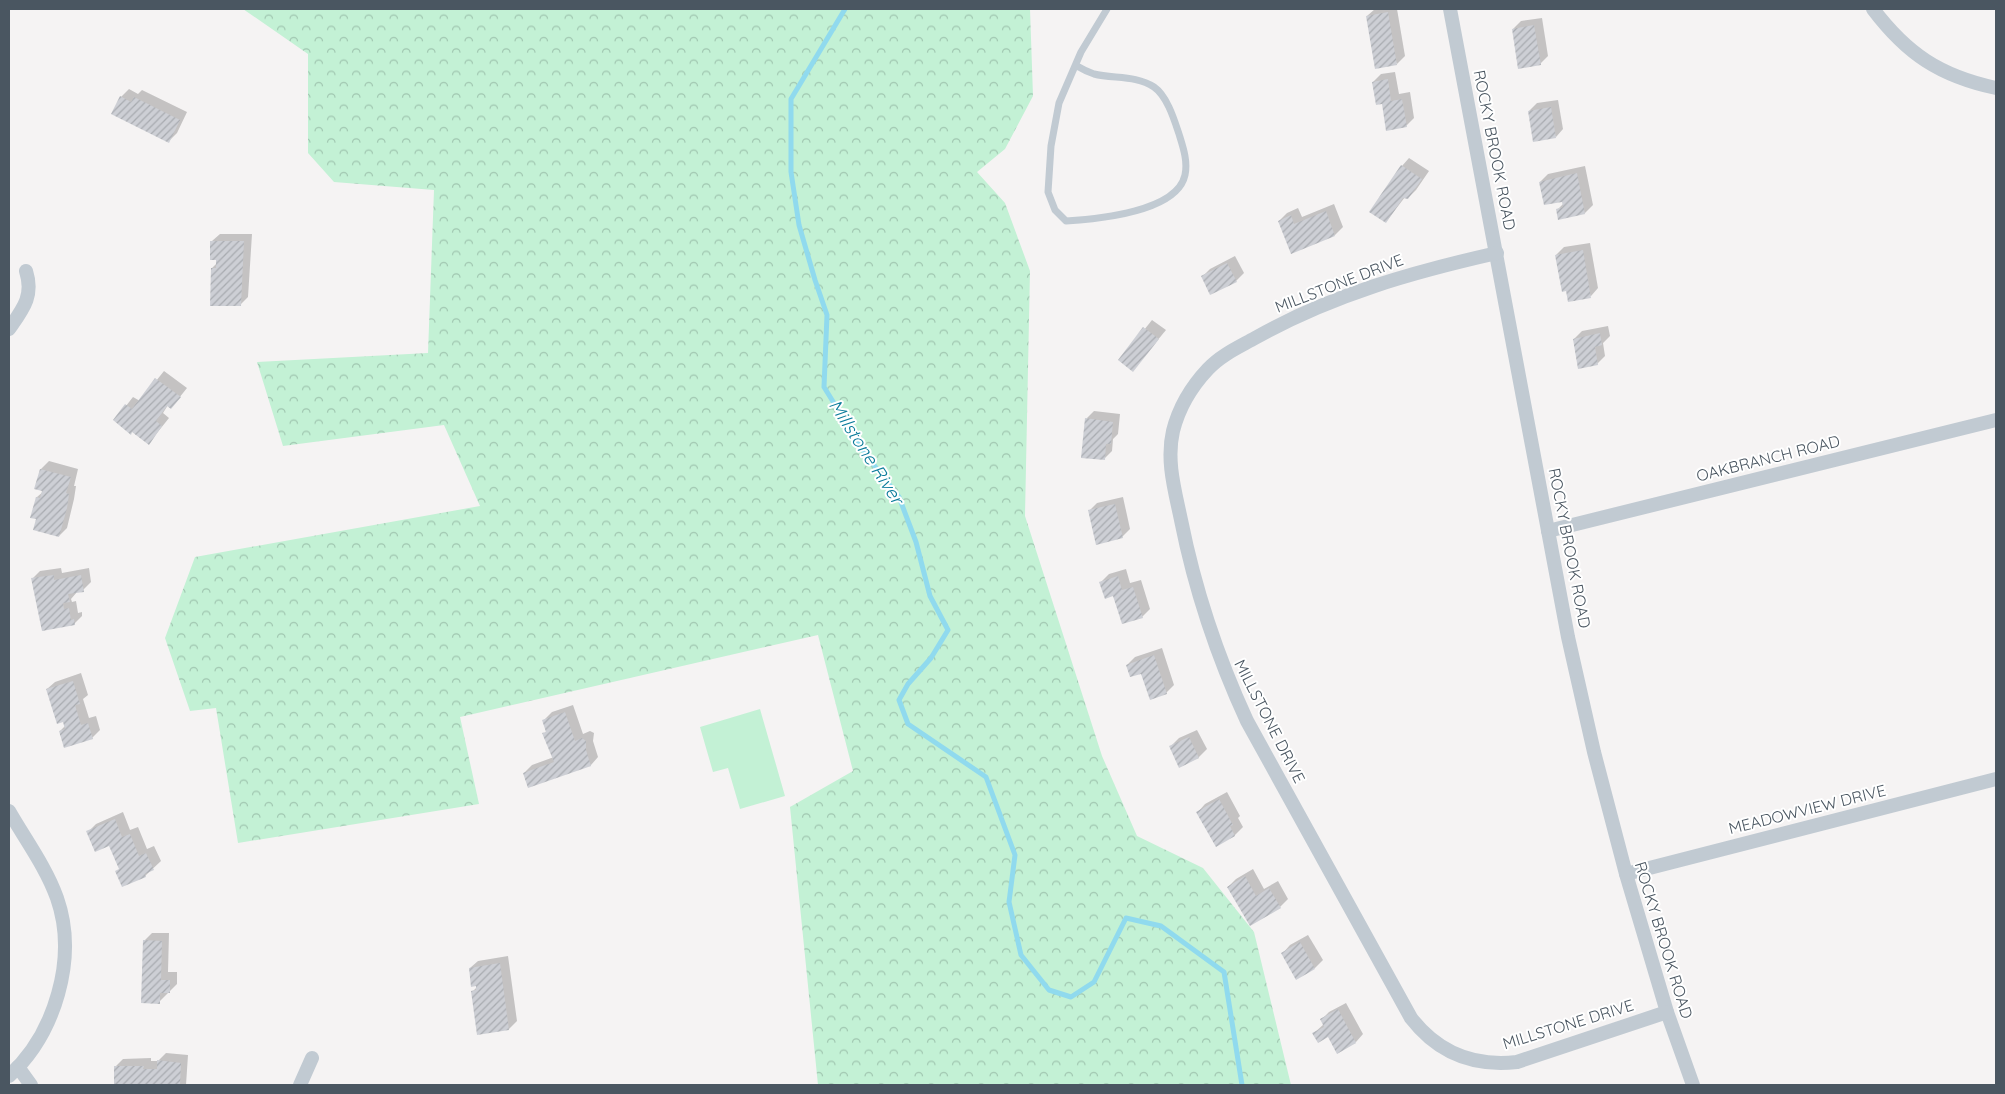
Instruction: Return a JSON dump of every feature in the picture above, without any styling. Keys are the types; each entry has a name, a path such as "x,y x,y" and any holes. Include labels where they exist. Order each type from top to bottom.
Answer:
{"street":[{"name":"ROCKY BROOK ROAD","path":"1450,9 1548,531 1588,723 1626,874 1667,1012 1693,1085"},
{"path":"1873,9 1893,35 1916,55 1938,69 1996,88"},
{"name":"MILLSTONE DRIVE","path":"1497,253 1422,270 1370,286 1320,306 1264,333 1227,354 1209,368 1192,388 1181,407 1170,452 1171,475 1190,566 1210,632 1225,673 1247,721 1411,1018 1423,1033 1439,1046 1459,1057 1497,1064 1517,1062 1667,1012"},
{"path":"9,329 25,306 30,282 26,270"},
{"name":"OAKBRANCH ROAD","path":"1548,531 1996,420"},
{"name":"MEADOWVIEW DRIVE","path":"1626,874 1996,779"},
{"path":"9,811 57,898 66,945 57,1004 25,1061 14,1072 31,1085"},
{"path":"300,1085 312,1058"}],"lane":[{"path":"1077,66 1094,74 1132,79 1154,88 1170,110 1186,158 1185,176 1178,189 1161,200 1107,218 1066,221 1054,210 1048,192 1051,146 1059,103 1090,36 1107,9"}],"green space":[{"path":"243,9 1030,9 1033,96 1005,149 977,172 1005,203 1030,271 1025,516 1102,756 1137,836 1203,868 1254,932 1291,1085 818,1085 790,807 853,771 818,635 460,717 479,804 238,843 216,708 190,711 165,638 195,557 480,506 444,425 283,446 257,362 428,353 434,190 334,182 308,153 308,54"},
{"path":"760,709 785,796 740,809 728,768 713,772 700,727"}],"building":[{"path":"1388,12 1397,65 1375,69 1366,16"},
{"path":"1534,25 1541,65 1518,69 1512,29"},
{"path":"1388,79 1391,101 1402,99 1407,127 1386,131 1382,104 1376,105 1372,82"},
{"path":"120,96 131,102 134,97 180,120 169,143 111,114"},
{"path":"1551,107 1556,138 1533,142 1528,111"},
{"path":"1401,165 1422,179 1408,199 1403,198 1386,223 1369,212"},
{"path":"1577,173 1585,214 1558,220 1556,209 1563,207 1562,202 1544,205 1539,182"},
{"path":"1326,211 1335,236 1291,254 1278,221 1291,215 1294,224"},
{"path":"210,241 244,241 241,306 210,306 211,268 216,268 216,260 210,260"},
{"path":"1583,250 1591,298 1568,302 1566,291 1562,292 1555,255"},
{"path":"1227,263 1237,282 1210,295 1201,276"},
{"path":"1143,327 1159,339 1133,372 1118,360"},
{"path":"1600,333 1602,345 1595,347 1598,365 1578,369 1573,339"},
{"path":"155,378 181,397 171,409 167,406 156,421 162,426 149,445 132,432 131,435 113,420 125,404 132,409"},
{"path":"1085,418 1113,422 1111,444 1106,444 1105,460 1081,458"},
{"path":"40,469 71,477 66,493 69,494 67,508 59,537 33,530 36,519 30,518 36,497 40,498 42,491 34,489"},
{"path":"1115,504 1123,538 1096,545 1088,510"},
{"path":"54,575 54,580 81,575 84,592 68,594 70,602 63,603 64,609 69,608 71,620 74,619 75,625 42,631 31,578"},
{"path":"1118,576 1122,590 1133,587 1143,618 1122,624 1113,596 1105,599 1099,582"},
{"path":"1154,655 1167,694 1150,700 1141,674 1130,677 1126,665"},
{"path":"73,681 80,704 75,705 81,725 88,723 93,739 64,748 59,731 65,729 63,722 57,724 46,689"},
{"path":"565,712 575,741 582,738 586,741 586,750 591,766 528,788 523,773 554,762 542,733 546,732 542,720"},
{"path":"1189,737 1199,758 1179,768 1169,746"},
{"path":"1219,799 1233,825 1230,826 1235,836 1216,847 1196,812"},
{"path":"115,819 122,837 130,834 139,856 146,853 154,870 145,874 146,877 122,887 115,871 119,869 109,846 95,852 86,831"},
{"path":"1245,876 1256,896 1269,888 1281,908 1250,926 1227,887"},
{"path":"143,940 162,941 161,980 170,980 170,993 160,993 160,1004 141,1003"},
{"path":"1300,942 1315,969 1296,980 1281,953"},
{"path":"500,963 509,1030 477,1035 471,991 476,990 476,986 471,987 469,968"},
{"path":"1338,1009 1356,1043 1337,1054 1328,1037 1318,1043 1312,1033 1324,1027 1320,1019"},
{"path":"157,1060 181,1063 180,1085 114,1085 114,1066 144,1066 143,1069 157,1069"}],"waterway":[{"name":"Millstone River","path":"845,9 791,99 791,172 799,225 827,315 824,387 866,455 899,497 916,542 930,596 948,630 931,658 908,684 899,700 908,724 986,777 1015,855 1009,902 1021,955 1049,990 1071,997 1094,982 1126,918 1161,926 1224,972 1242,1085"}]}
